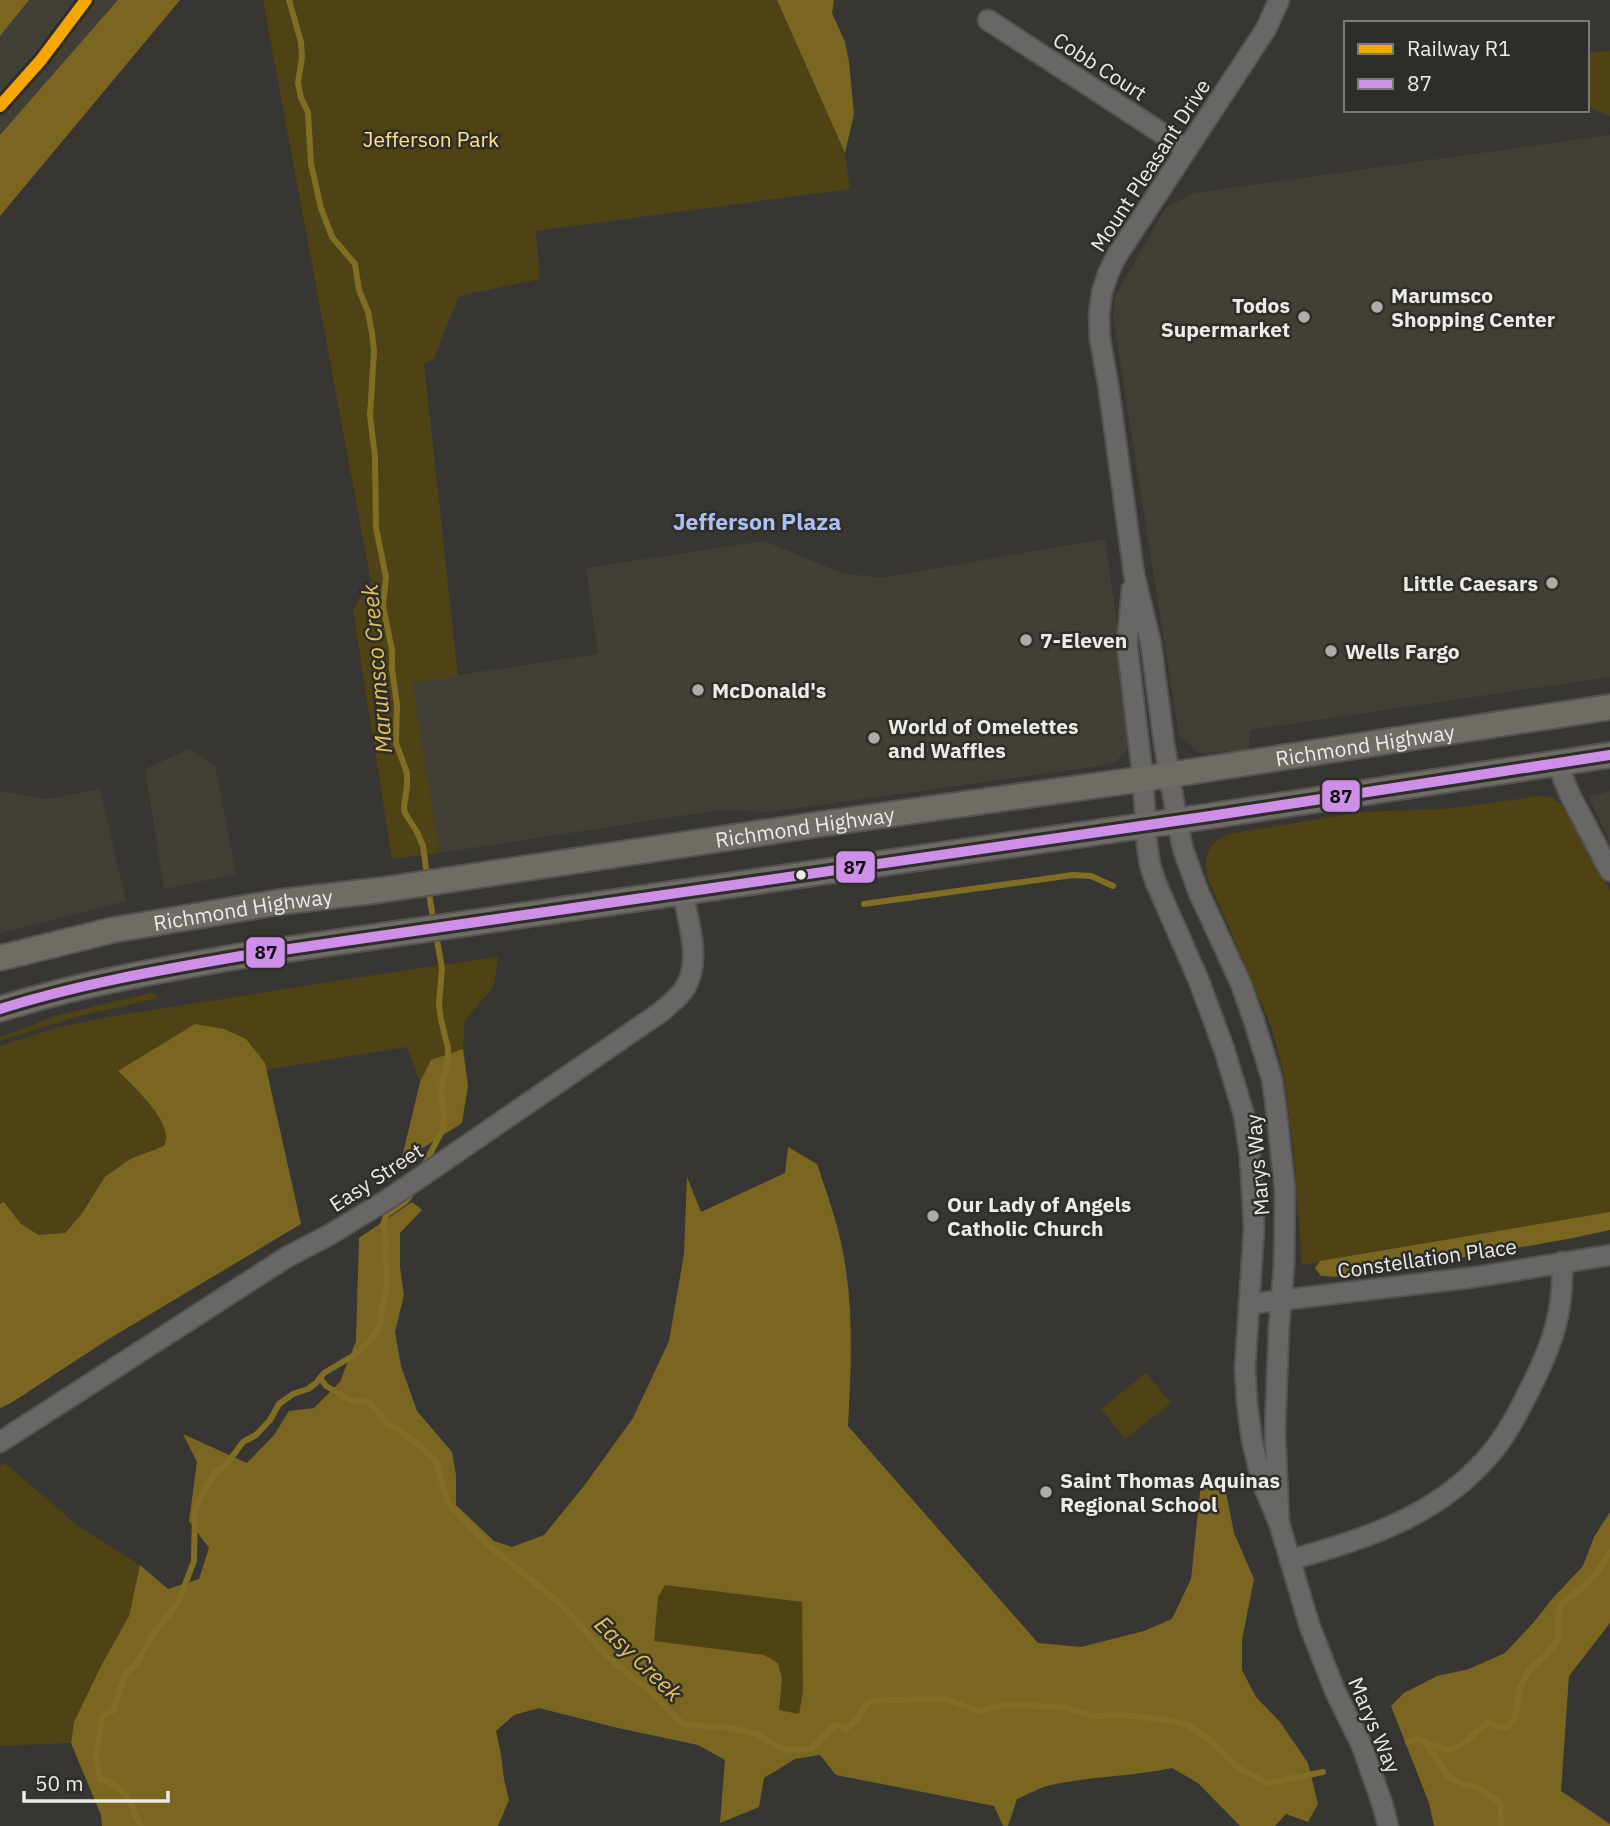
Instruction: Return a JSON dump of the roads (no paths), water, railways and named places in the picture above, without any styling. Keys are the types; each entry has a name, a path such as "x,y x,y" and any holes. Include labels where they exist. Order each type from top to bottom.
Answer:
{"main road":[{"name":"Richmond Highway","path":"0,958 113,930 280,902 382,890 1143,779 1610,707"},
{"path":"0,1009 159,970 1610,755"}],"street":[{"name":"Mount Pleasant Drive","path":"1177,820 1151,644 1134,574 1100,339 1099,315 1102,292 1116,257 1266,29 1279,0"},
{"name":"Cobb Court","path":"988,20 1186,149"},
{"name":"Mount Pleasant Drive","path":"1134,574 1127,644 1146,825"},
{"path":"1557,763 1570,795 1610,872"},
{"name":"Marys Way","path":"1177,820 1198,891 1241,984 1272,1079 1285,1191 1284,1266 1275,1431 1279,1523"},
{"name":"Marys Way","path":"1146,825 1148,855 1156,883 1199,981 1244,1115 1250,1156 1254,1228 1245,1368 1252,1441 1262,1482 1279,1523 1310,1627 1335,1691 1362,1746 1388,1826"},
{"name":"Easy Street","path":"0,1442 287,1257 390,1198 661,1012 676,999 688,983 693,963 693,949 682,893"},
{"name":"Constellation Place","path":"1249,1304 1476,1277 1610,1255"},
{"path":"1290,1560 1383,1531 1414,1516 1461,1484 1487,1459 1521,1408 1550,1345 1559,1318 1562,1262"}],"waterway":[{"name":"Marumsco Creek","path":"289,0 301,42 298,83 308,112 311,164 321,208 332,237 355,264 359,290 368,312 372,333 374,351 370,416 375,456 376,528 386,577 383,606 392,650 397,705 396,743 407,773 405,813 423,846 427,876"},
{"path":"864,904 1073,875 1091,876 1113,886"},
{"name":"Marumsco Creek","path":"428,887 434,924"},
{"name":"Marumsco Creek","path":"422,1169 443,1129 441,1090 448,1060 439,1004 442,968 436,935"},
{"name":"Marumsco Creek","path":"141,1826 126,1795 114,1785 100,1779 96,1758 102,1716 114,1710 127,1672 135,1665 155,1632 178,1603 194,1561 195,1511 216,1472 226,1465 243,1442 256,1435 270,1420 279,1404 293,1394 308,1389 324,1373 356,1354 380,1325 387,1287 383,1225 386,1215 406,1201 410,1190"},
{"name":"Easy Creek","path":"320,1378 326,1386 350,1400 369,1402 388,1424 421,1447 436,1462 448,1503 493,1549 561,1604 609,1658 647,1689 683,1724 730,1728 757,1734 785,1750 811,1749 834,1726 840,1725 846,1729 857,1719 868,1702 946,1699 977,1711 1006,1705 1064,1707 1092,1716 1124,1715 1188,1725 1208,1739 1240,1769 1269,1783 1323,1772"},
{"name":"Easy Creek","path":"1408,1742 1419,1739 1449,1750 1461,1745 1489,1722 1499,1727 1507,1727 1515,1718 1520,1687 1530,1669 1558,1640 1558,1615 1563,1602 1585,1586 1610,1552"},
{"path":"1427,1744 1449,1777 1465,1785 1478,1787 1500,1803 1501,1826"}],"rail line":[{"name":"R1","path":"0,106 41,60 86,0"}],"place":[{"name":"Marumsco Shopping Center","path":"1377,307"},
{"name":"Todos Supermarket","path":"1304,317"},
{"name":"Little Caesars","path":"1552,583"},
{"name":"7-Eleven","path":"1026,640"},
{"name":"Wells Fargo","path":"1331,651"},
{"name":"McDonald's","path":"698,690"},
{"name":"World of Omelettes and Waffles","path":"874,738"},
{"name":"Our Lady of Angels Catholic Church","path":"933,1216"},
{"name":"Saint Thomas Aquinas Regional School","path":"1046,1492"}],"district":[{"name":"Jefferson Plaza","path":"757,521"}],"park label":[{"name":"Jefferson Park","path":"431,139"}]}
